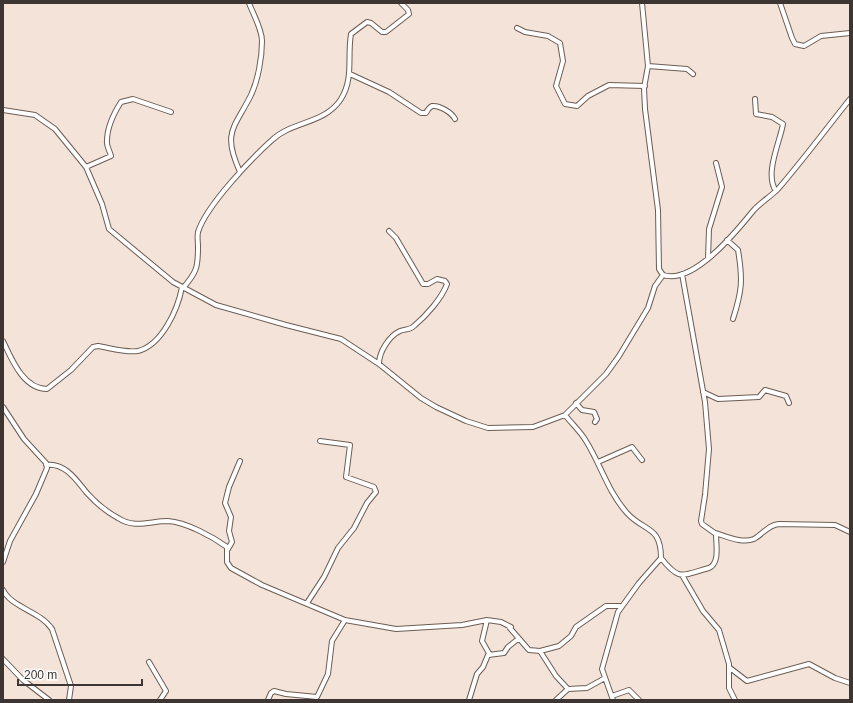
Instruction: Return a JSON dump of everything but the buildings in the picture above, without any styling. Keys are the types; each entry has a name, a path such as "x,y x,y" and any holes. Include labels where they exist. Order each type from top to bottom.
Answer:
{"street":[{"path":"240,172 231,147 231,134 233,124 254,86 262,40 249,3"},
{"path":"3,341 19,371 24,377 37,387 47,389 76,365 93,347 98,346 136,351 147,348 154,343 177,309 182,287 197,268 199,230 207,216 240,172 277,136 329,112 341,99 348,84 350,74 351,34 367,22 371,23 382,32 386,32 409,14 408,10 401,3"},
{"path":"642,3 648,66 645,86 645,109 658,210 659,269 663,275 671,277 682,274 708,259 754,210 776,190 804,158 850,99"},
{"path":"780,3 795,44 804,46 821,36 850,33"},
{"path":"517,28 525,32 548,36 560,43 563,61 556,86 565,104 577,106 588,96 608,85 645,86"},
{"path":"648,66 687,69 693,74"},
{"path":"350,74 389,92 421,113 426,113 430,107 434,106 450,112 455,119"},
{"path":"86,167 111,156 106,142 114,114 121,102 133,99 171,112"},
{"path":"755,99 756,114 772,117 783,124 771,177 772,186 776,190"},
{"path":"3,110 24,112 35,115 55,129 86,167 102,204 109,229 169,279 223,307 341,339 380,364 416,395 436,407 466,421 488,428 533,427 565,415 606,374 619,356 648,308 655,286 663,275"},
{"path":"708,259 709,229 722,187 716,163"},
{"path":"380,364 381,354 388,342 399,332 410,329 415,325 442,294 447,284 439,279 426,285 422,283 396,238 389,231"},
{"path":"727,240 738,250 741,273 741,291 733,319"},
{"path":"682,274 703,392 709,449 701,521 702,524 715,533 735,539 751,539 771,526 778,524 835,525 850,532"},
{"path":"703,392 721,400 759,397 765,390 786,396 789,403"},
{"path":"576,403 582,410 594,412 597,419 595,422"},
{"path":"3,407 24,439 46,465 46,474 5,550 3,562"},
{"path":"565,415 584,437 612,492 626,513 655,534 660,543 661,558 672,572 682,574 713,566 716,561 715,533"},
{"path":"307,603 324,576 338,548 354,528 367,503 376,492 374,487 346,477 350,445 320,442"},
{"path":"598,462 632,447 642,460"},
{"path":"240,461 229,487 225,503 230,517 229,531 232,542 228,549 227,562 231,568 262,585 345,620 396,629 462,625 487,620 501,622 510,626 509,627 518,639 529,650 540,651 559,646 570,636 576,627 606,606 620,606"},
{"path":"46,465 58,466 76,478 91,497 111,514 126,522 140,525 160,522 178,522 223,544 228,549"},
{"path":"639,700 629,690 613,698 602,669 620,606 661,558"},
{"path":"682,574 703,611 720,630 730,668 728,684 736,700"},
{"path":"3,590 10,598 40,616 52,629 71,686 69,700"},
{"path":"268,700 271,692 274,691 286,694 317,697 328,674 332,641 345,620"},
{"path":"487,620 482,641 490,655"},
{"path":"469,700 477,674 490,655 504,653 508,647 518,639"},
{"path":"540,651 556,676 568,689"},
{"path":"3,659 23,680 49,700"},
{"path":"149,662 166,691 160,700"},
{"path":"730,668 747,681 809,664 835,678 850,683"},
{"path":"556,700 568,689 587,688 605,678"}]}
